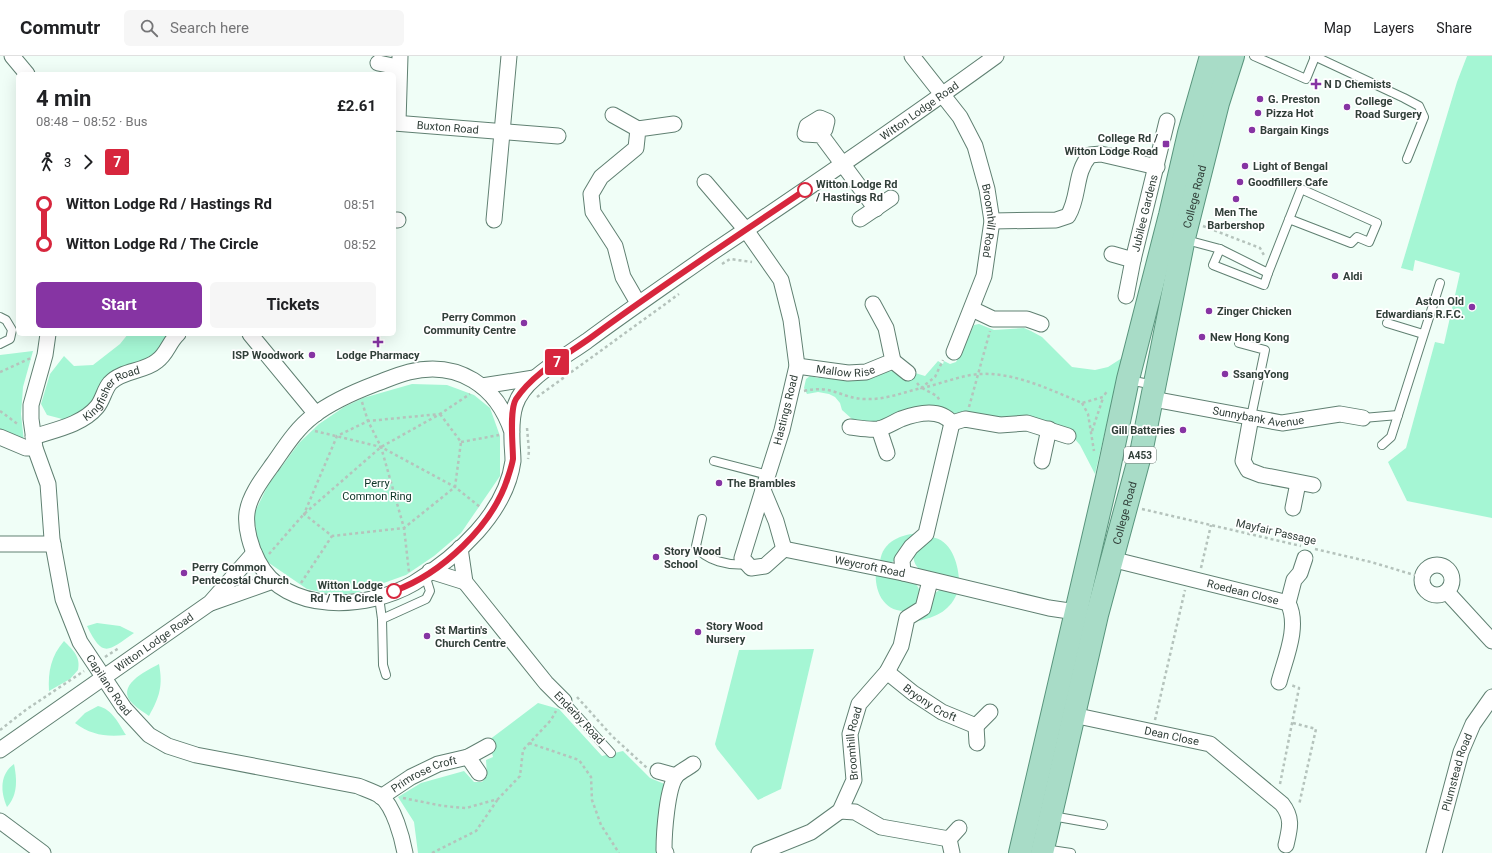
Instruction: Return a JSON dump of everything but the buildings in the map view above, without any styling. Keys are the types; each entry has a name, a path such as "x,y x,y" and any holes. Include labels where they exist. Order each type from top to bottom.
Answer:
{"main road":[{"name":"College Road","path":"1020,853 1086,614 1111,559 1154,392 1189,133 1211,56"},
{"name":"College Road","path":"1042,851 1074,715 1086,614 1128,380 1232,56"}],"street":[{"path":"12,56 25,72"},
{"path":"494,220 509,56"},
{"name":"Broomhill Road","path":"912,56 944,94 960,117 975,146 987,189 992,222 984,276 954,352"},
{"name":"Witton Lodge Road","path":"512,432 499,404 482,386 464,375 428,370 409,372 359,390 316,414 299,428 262,479 247,509 247,523 257,559 273,581 294,596 323,603 356,601 379,597 411,585 469,541 490,515 503,492 513,461 512,432 515,401 534,378 638,303 842,165 996,56"},
{"path":"378,63 399,61 396,123"},
{"path":"613,115 638,129 674,124"},
{"name":"Jubilee Gardens","path":"1126,296 1132,260 1157,167 1167,121"},
{"name":"Buxton Road","path":"396,123 558,136"},
{"path":"638,129 636,148 601,177 591,194 593,212 615,246 623,277 638,303"},
{"path":"822,135 842,165 876,209"},
{"name":"Jubilee Gardens","path":"992,222 1056,220 1068,216 1073,208 1082,164 1090,155 1100,154 1157,167"},
{"path":"705,182 746,230"},
{"path":"860,219 891,198"},
{"name":"Hastings Road","path":"746,230 781,280 791,320 797,366 792,394 763,490"},
{"name":"Jubilee Gardens","path":"1112,254 1132,260"},
{"path":"873,304 886,328 893,361 908,373"},
{"path":"972,309 993,319 1027,319 1041,324"},
{"name":"Capilano Road","path":"48,336 45,355 31,405 34,442 48,484 53,544 63,599 80,642 124,708 148,735 168,746 196,755 358,786 381,797"},
{"name":"Kingfisher Road","path":"34,442 83,418 96,408 110,383 117,377 157,362 177,336"},
{"path":"252,336 316,414"},
{"name":"Mallow Rise","path":"797,366 848,373 866,372 893,361"},
{"name":"Witton Lodge Road","path":"482,386 534,378"},
{"name":"Sunnybank Avenue","path":"1154,392 1251,417 1282,422 1340,414 1363,418"},
{"path":"850,427 879,429 901,419 920,414 933,413 959,421 1000,425 1027,423 1068,436"},
{"path":"1251,417 1243,461 1248,470 1298,483 1313,485"},
{"path":"903,573 902,560 911,547 926,534 959,421"},
{"path":"879,429 887,453"},
{"path":"1042,460 1049,429"},
{"path":"0,437 26,448 34,442"},
{"path":"1293,508 1298,483"},
{"path":"763,490 776,521 784,549 765,566 751,568 742,558 763,490"},
{"path":"0,544 53,544"},
{"path":"428,573 465,582 460,548"},
{"name":"Weycroft Road","path":"784,549 903,573 930,581 1048,608 1086,614"},
{"path":"1288,603 1294,580 1300,573 1306,551"},
{"name":"Witton Lodge Road","path":"0,750 104,679 210,603 257,559"},
{"name":"Roedean Close","path":"1111,559 1288,603 1292,610 1293,623 1279,682"},
{"path":"1442,564 1451,572 1452,584 1447,592 1438,596 1427,592 1421,583 1424,570 1431,565 1442,564"},
{"name":"Witton Lodge Road","path":"210,603 273,581"},
{"name":"Broomhill Road","path":"759,853 811,832 840,811 854,780 850,734 859,704 887,672 901,646 907,618 923,608 930,581"},
{"name":"Enderby Road","path":"465,582 541,687 564,702"},
{"path":"1447,592 1492,641"},
{"name":"Bryony Croft","path":"887,672 913,693 942,712 976,726"},
{"name":"Plumstead Road","path":"1434,853 1461,752 1473,724 1492,697"},
{"path":"977,743 976,726 990,712"},
{"name":"Dean Close","path":"1074,715 1152,733 1210,744 1277,799 1289,812"},
{"name":"Primrose Croft","path":"381,797 411,777 438,764 468,756 488,746"},
{"name":"Primrose Croft","path":"468,756 478,772"},
{"path":"666,853 664,850 664,828 676,776 693,764"},
{"path":"658,772 676,776"},
{"path":"381,797 392,813 402,836 405,853"},
{"path":"840,811 855,812 881,827 953,840"},
{"path":"1286,844 1291,824 1289,812"},
{"path":"1,820 43,853"}],"lane":[{"path":"1254,56 1306,79 1314,56 1375,83 1419,106 1424,117 1407,159"},
{"path":"1220,249 1213,265 1264,285 1269,271 1289,219 1301,188 1377,223 1369,242 1357,237 1351,243 1289,219"},
{"path":"1174,238 1220,249 1269,271"},
{"path":"1382,446 1391,437 1440,283"},
{"path":"0,317 6,320 12,330 10,339 0,344"},
{"path":"1387,323 1423,334"},
{"path":"1240,343 1265,350 1251,417"},
{"path":"1128,380 1154,392"},
{"path":"1363,418 1398,415"},
{"path":"714,461 768,475"},
{"path":"702,519 696,546 704,557 738,565 747,564"},
{"path":"382,619 426,599 430,591 428,573"},
{"path":"379,597 382,619 383,665 386,675"},
{"name":"Enderby Road","path":"564,702 611,753"},
{"path":"1050,815 1103,825"},
{"path":"1042,851 1071,853"}],"path":[{"path":"1174,238 1260,248 1269,271"},
{"path":"718,267 730,259 752,262 759,267"},
{"path":"534,399 680,293"},
{"path":"959,421 978,374 993,319"},
{"path":"921,388 935,377 945,355 954,352"},
{"path":"0,372 26,359 45,355"},
{"path":"908,373 921,388"},
{"path":"792,394 817,388 865,399 892,396 978,374 993,374 1046,388 1082,404 1088,414 1094,452"},
{"path":"1092,433 1103,397 1118,377 1128,380"},
{"path":"257,559 304,514 381,447 440,414 482,386"},
{"path":"359,390 368,421 381,447 404,528 411,585"},
{"path":"1082,404 1103,397"},
{"path":"304,514 337,436 368,421 440,414"},
{"path":"304,514 332,536 404,528 455,487 461,442 440,414"},
{"path":"526,425 529,451 527,464"},
{"path":"299,428 381,447 455,487 490,515"},
{"path":"461,442 512,432"},
{"name":"Mayfair Passage","path":"1126,505 1211,525 1306,551 1371,562 1421,578"},
{"path":"1152,733 1193,579 1211,525"},
{"path":"294,596 332,536"},
{"path":"0,730 27,709 121,647"},
{"path":"1277,799 1299,688 1279,682"},
{"path":"564,702 574,694 612,736 646,768 658,772"},
{"path":"1289,812 1299,806 1316,729 1293,723"},
{"path":"529,743 579,760 591,777 592,800 601,825 620,853"},
{"path":"432,853 476,831 498,799"}],"green space":[{"name":"Aston Old Edwardians R.F.C.","path":"1467,56 1492,56 1492,518 1407,501 1388,462 1406,448 1435,342 1444,344 1460,273 1415,260 1413,271 1401,268 1457,82"},
{"path":"979,324 994,330 1024,328 1031,331 1042,337 1072,367 1095,370 1108,367 1122,358 1095,474 1080,445 1066,429 961,415 941,409 867,423 852,419 842,410 840,403 835,397 818,392 807,394 804,388 806,379 810,376 818,378 821,375 895,371 912,372 925,376 938,361 943,364 944,361 950,364 956,362 974,325"},
{"path":"126,336 170,336 159,352 89,407 66,420 47,415 41,404 50,374 64,356 74,366 93,365 120,344"},
{"path":"33,351 23,387 21,414 24,442 0,433 0,355"},
{"name":"Perry Common Ring","path":"412,384 447,385 474,395 490,408 500,436 500,476 461,533 434,556 406,575 356,593 334,595 307,589 266,561 258,547 254,514 268,485 299,443 319,424 344,407 363,398"},
{"path":"920,533 896,560 890,563 880,562 885,549 894,540 906,535"},
{"path":"931,537 944,542 952,553 957,566 959,579 920,570 916,566 914,552 926,544"},
{"path":"876,571 914,582 920,591 919,601 904,611 890,607 881,598 878,592"},
{"path":"941,589 958,591 955,598 942,612 918,621 915,619 935,593"},
{"path":"97,623 120,626 134,633 118,644 107,649 97,644 87,626"},
{"path":"64,641 77,657 79,665 78,670 70,679 49,691 51,664 56,652"},
{"path":"814,649 781,789 758,800 717,749 715,744 739,650"},
{"path":"159,664 161,679 160,691 149,716 133,704 128,697 127,691 129,685 134,680"},
{"path":"538,703 559,709 602,756 623,751 650,778 667,785 656,848 658,853 418,853 414,822 398,797 421,783 464,771 474,782 482,782 487,776 486,760 493,757 489,740"},
{"path":"98,706 107,710 111,714 126,735 112,736 93,733 75,723 85,713"},
{"path":"14,764 16,787 11,802 7,807 2,789 6,773"}],"bus line":[{"name":"7","path":"394,591 411,585 469,541 490,515 503,492 513,461 512,432 515,401 534,378 638,303 805,190"}],"place":[{"name":"N D Chemists","path":"1316,84"},
{"name":"G. Preston","path":"1260,99"},
{"name":"College Road Surgery","path":"1347,107"},
{"name":"Pizza Hot","path":"1258,113"},
{"name":"Bargain Kings","path":"1252,130"},
{"name":"College Rd / Witton Lodge Road","path":"1166,144"},
{"name":"Light of Bengal","path":"1245,166"},
{"name":"Goodfillers Cafe","path":"1240,182"},
{"name":"Witton Lodge Rd / Hastings Rd","path":"805,190"},
{"name":"Men The Barbershop","path":"1236,199"},
{"name":"Aldi","path":"1335,276"},
{"name":"Aston Old Edwardians R.F.C.","path":"1472,307"},
{"name":"Zinger Chicken","path":"1209,311"},
{"name":"Perry Common Community Centre","path":"524,323"},
{"name":"New Hong Kong","path":"1202,337"},
{"name":"Lodge Pharmacy","path":"378,342"},
{"name":"ISP Woodwork","path":"312,355"},
{"name":"SsangYong","path":"1225,374"},
{"name":"Gill Batteries","path":"1183,430"},
{"name":"The Brambles","path":"719,483"},
{"name":"Story Wood School","path":"656,557"},
{"name":"Perry Common Pentecostal Church","path":"184,573"},
{"name":"Witton Lodge Rd / The Circle","path":"394,591"},
{"name":"Story Wood Nursery","path":"698,632"},
{"name":"St Martin's Church Centre","path":"427,636"}]}
